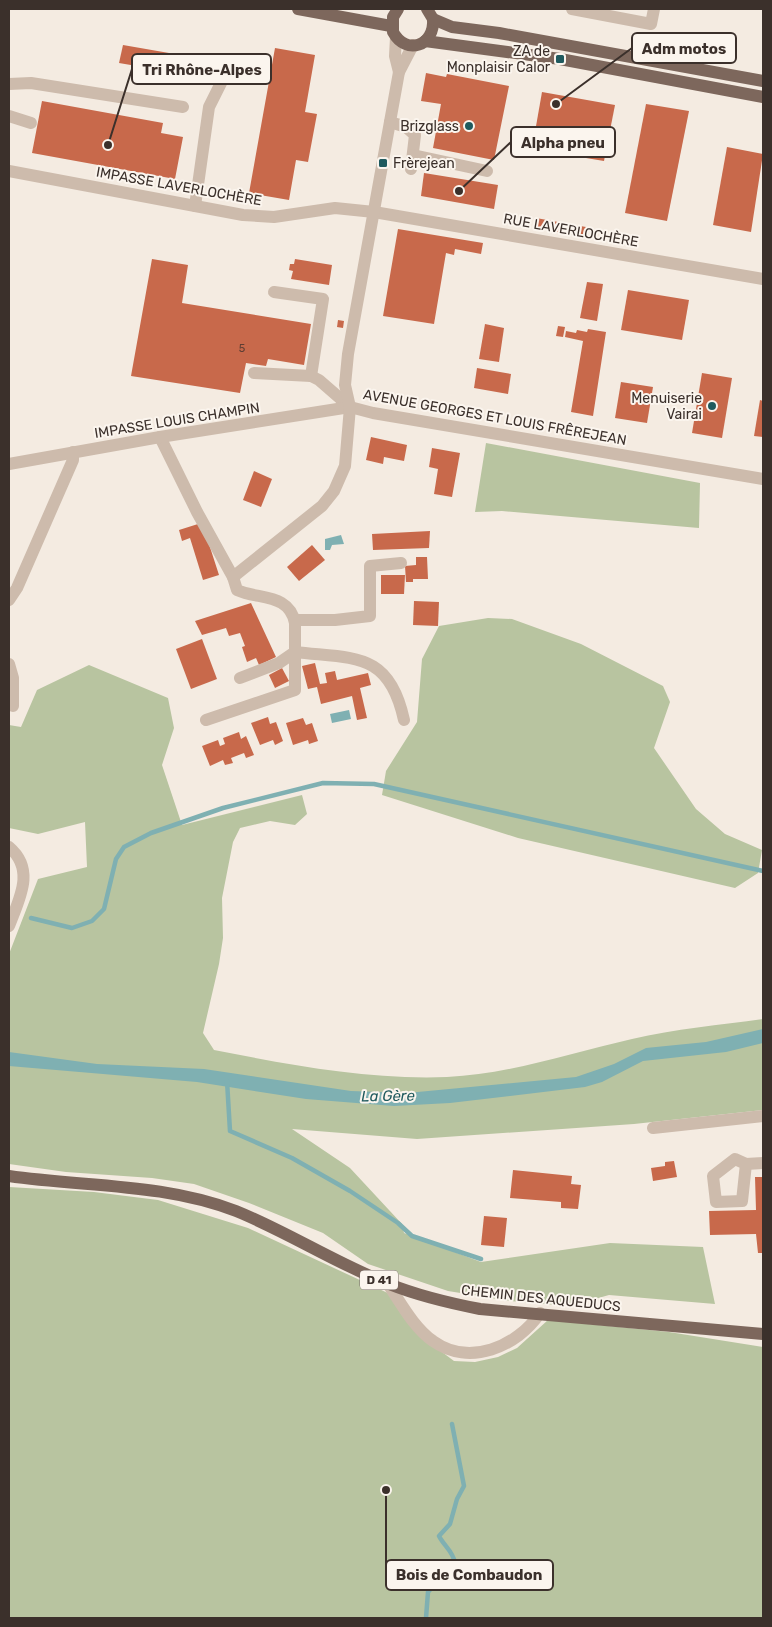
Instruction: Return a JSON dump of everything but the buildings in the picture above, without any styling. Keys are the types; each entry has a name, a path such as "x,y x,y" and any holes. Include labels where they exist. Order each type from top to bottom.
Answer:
{"main road":[{"path":"298,9 394,31 404,43 419,43 560,59 763,97"},
{"path":"394,9 394,31"},
{"path":"419,43 431,35 430,14"},
{"path":"430,14 452,27 499,33 763,82"},
{"name":"CHEMIN DES AQUEDUCS","path":"9,1176 53,1182 142,1188 202,1200 236,1211 388,1284 445,1303 480,1309 763,1334"}],"street":[{"path":"572,9 651,24 654,9"},
{"name":"AVENUE GEORGES ET LOUIS FRÊREJEAN","path":"394,31 394,56 399,72"},
{"name":"AVENUE GEORGES ET LOUIS FRÊREJEAN","path":"419,43 399,72 348,354 345,385 350,407 373,413 763,479"},
{"path":"194,206 209,107 222,81"},
{"path":"9,84 31,83 183,107"},
{"path":"9,116 31,123"},
{"path":"390,122 406,127 415,135 411,169"},
{"path":"413,155 487,171"},
{"name":"IMPASSE LAVERLOCHÈRE","path":"9,171 243,215 274,217 335,208 374,212"},
{"name":"RUE LAVERLOCHÈRE","path":"374,212 763,279"},
{"path":"274,292 323,299 311,376"},
{"path":"233,577 322,506 334,491 345,466 350,407 319,380 311,376 254,373"},
{"name":"IMPASSE LOUIS CHAMPIN","path":"9,464 160,437 350,407"},
{"path":"160,437 197,512 233,577 237,590 286,604 295,620 295,690 206,720"},
{"path":"9,600 17,588 73,460 73,452"},
{"path":"295,620 335,620 370,616 370,566 401,563"},
{"path":"240,678 278,663 295,652 348,658 376,666 392,683 399,698 404,720"},
{"path":"9,664 13,678 14,706"},
{"path":"9,847 15,852 24,870 24,883 9,926"},
{"path":"653,1128 763,1116"},
{"path":"746,1164 763,1163"},
{"path":"388,1284 421,1330 433,1341 448,1350 477,1354 497,1348 532,1325 540,1313"}],"green space":[{"path":"486,443 700,483 699,528 502,511 475,512"},
{"path":"488,618 512,619 581,644 663,686 670,702 654,748 696,809 725,834 762,850 758,873 735,888 518,838 382,795 386,771 417,722 422,659 439,626"},
{"path":"89,665 168,698 174,728 162,765 182,825 302,795 307,814 295,825 270,821 240,828 233,842 222,898 223,938 219,964 203,1033 214,1050 301,1066 359,1074 447,1077 494,1072 665,1032 763,1019 763,1110 634,1124 417,1139 292,1129 350,1168 402,1224 404,1233 481,1262 610,1243 703,1247 715,1304 609,1295 570,1306 510,1301 448,1291 368,1264 323,1233 249,1203 194,1184 152,1178 66,1172 9,1164 9,954 38,879 87,867 85,822 38,834 9,828 9,725 21,727 37,690"},
{"path":"9,1187 94,1192 158,1200 248,1228 392,1295 438,1349 454,1361 475,1362 498,1357 517,1348 548,1320 669,1332 763,1347 763,1618 9,1618"}],"water":[{"path":"341,535 344,544 332,545 330,550 325,550 325,539"},
{"path":"349,710 351,719 332,723 330,714"},
{"name":"La Gère","path":"763,1029 763,1043 726,1052 643,1061 602,1082 585,1087 450,1103 394,1106 306,1099 197,1082 9,1066 9,1052 97,1064 204,1069 351,1091 407,1093 576,1077 614,1064 646,1048 706,1042"}],"waterway":[{"path":"31,918 72,928 92,921 104,909 116,859 124,847 151,833 223,808 323,783 374,784 763,871"},
{"path":"227,1081 230,1131 292,1158 350,1191 398,1223 412,1236 481,1259"},
{"path":"426,1618 428,1592 455,1563 439,1536 450,1524 457,1499 464,1486 452,1424"}],"place":[{"name":"ZA de Monplaisir Calor","path":"560,59"},
{"name":"Adm motos","path":"556,104"},
{"name":"Brizglass","path":"469,126"},
{"name":"Tri Rhône-Alpes","path":"108,145"},
{"name":"Frèrejean","path":"383,163"},
{"name":"Alpha pneu","path":"459,191"},
{"name":"Menuiserie Vairai","path":"712,406"},
{"name":"Bois de Combaudon","path":"386,1490"}]}
